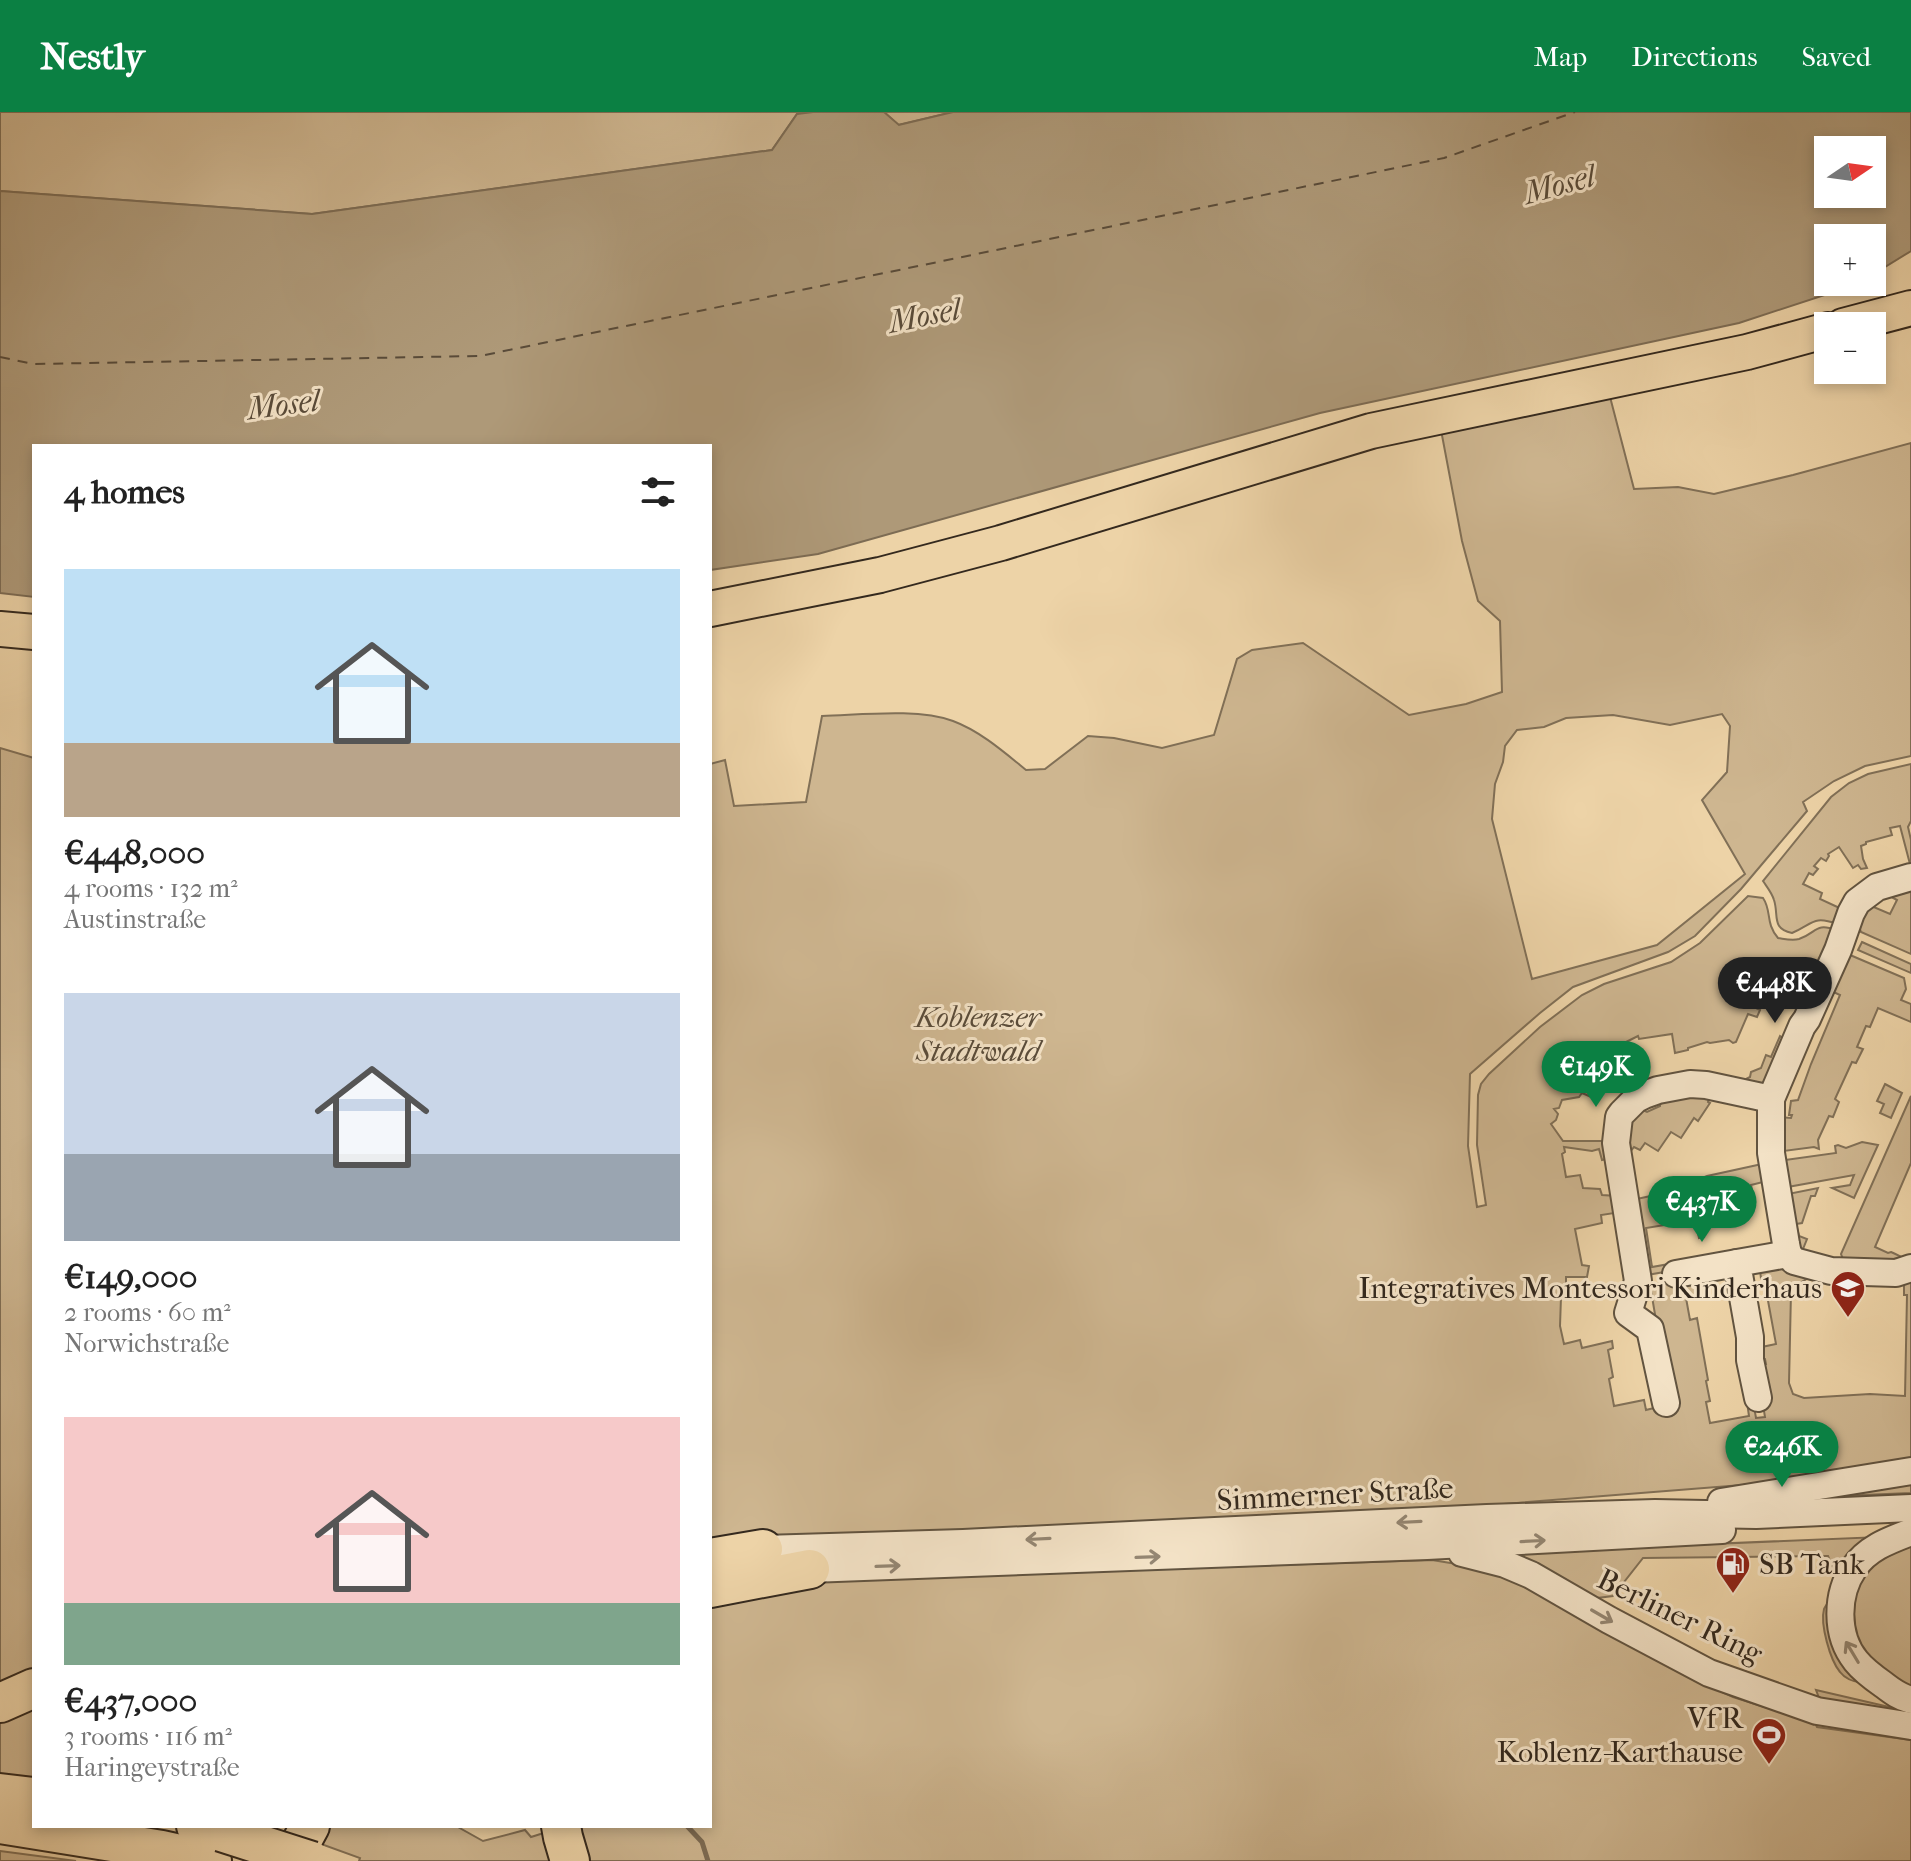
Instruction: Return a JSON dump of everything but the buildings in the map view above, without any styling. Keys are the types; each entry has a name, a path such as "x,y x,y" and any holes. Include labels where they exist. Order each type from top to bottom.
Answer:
{"highway":[{"path":"712,1552 763,1549"},
{"path":"712,1558 763,1549"},
{"path":"712,1574 810,1569"},
{"path":"712,1588 810,1569"},
{"path":"0,1703 32,1689"},
{"path":"0,1793 32,1797"},
{"path":"0,1824 162,1850 210,1845 312,1861"},
{"path":"271,1861 288,1828"},
{"path":"291,1861 309,1828"},
{"path":"561,1828 570,1861"}],"main road":[{"path":"1886,315 1911,308"},
{"path":"712,609 880,575 1001,543 1371,431 1731,356 1814,334"},
{"path":"0,629 32,632"}],"street":[{"path":"1911,877 1877,887 1857,902 1771,1099 1771,1153 1788,1254 1794,1261 1831,1271 1896,1273 1911,1268"},
{"path":"1666,1403 1650,1329 1628,1313 1638,1281 1616,1143 1619,1117 1636,1099 1658,1090 1684,1085 1706,1085 1771,1099"},
{"path":"1676,1274 1788,1254"},
{"path":"1737,1263 1758,1398"},
{"path":"1655,1513 1911,1471"},
{"name":"Simmerner Straße","path":"763,1549 1487,1518 1655,1513 1756,1515 1911,1508"},
{"name":"Simmerner Straße","path":"810,1569 1911,1524"},
{"path":"1911,1532 1884,1543 1855,1566 1844,1586 1840,1616 1846,1644 1854,1659 1901,1697 1911,1700"},
{"name":"Berliner Ring","path":"1427,1546 1481,1556 1531,1575 1709,1673 1817,1711 1911,1726"}],"green space":[{"path":"0,112 813,112 797,114 772,150 312,214 0,191"},
{"path":"884,112 953,112 898,125"},
{"name":"Koblenzer Stadtwald","path":"1609,393 1634,489 1678,487 1714,494 1911,443 1911,756 1865,766 1834,781 1803,802 1807,811 1741,889 1695,936 1668,952 1573,987 1470,1074 1468,1146 1477,1207 1486,1205 1477,1145 1478,1095 1481,1084 1489,1074 1540,1027 1582,995 1604,984 1671,962 1700,943 1748,896 1763,898 1771,927 1778,938 1799,939 1824,927 1836,930 1818,974 1785,960 1780,969 1771,965 1767,973 1764,972 1752,1006 1760,1010 1757,1017 1748,1014 1736,1042 1707,1042 1675,1053 1672,1034 1639,1039 1638,1036 1624,1043 1627,1049 1611,1062 1606,1056 1600,1056 1596,1063 1588,1059 1580,1072 1584,1075 1581,1081 1594,1090 1591,1097 1582,1093 1579,1097 1562,1100 1559,1108 1554,1109 1558,1114 1551,1124 1563,1141 1608,1141 1611,1158 1602,1160 1599,1149 1564,1147 1562,1154 1566,1177 1580,1175 1583,1188 1600,1189 1602,1195 1618,1196 1621,1212 1601,1215 1602,1223 1575,1229 1582,1265 1589,1266 1587,1277 1566,1277 1566,1296 1561,1297 1560,1326 1564,1344 1580,1340 1582,1348 1612,1341 1613,1348 1608,1350 1614,1406 1644,1400 1646,1410 1662,1406 1671,1408 1650,1285 1696,1277 1699,1296 1686,1298 1690,1320 1697,1318 1708,1380 1710,1401 1706,1402 1710,1423 1749,1416 1747,1402 1753,1401 1756,1418 1765,1417 1757,1367 1766,1364 1765,1359 1755,1360 1762,1347 1776,1344 1760,1269 1775,1266 1814,1275 1796,1285 1791,1292 1789,1383 1793,1394 1804,1398 1870,1394 1905,1396 1907,1295 1904,1295 1904,1279 1911,1279 1911,1462 1792,1481 1352,1516 712,1542 712,763 725,760 734,806 806,802 822,716 871,714 906,713 953,721 982,736 1026,770 1045,769 1088,736 1162,748 1214,735 1237,659 1252,650 1303,643 1409,715 1466,704 1502,692 1500,621 1478,601 1462,541 1441,430","holes":["1722,714 1730,726 1727,772 1702,800 1745,874 1657,945 1532,979 1492,819 1495,784 1505,746 1517,730 1544,727 1566,718 1613,715 1670,725"]},
{"path":"0,748 32,757 32,1680 0,1692"},
{"path":"1911,764 1911,821 1908,827 1911,868 1900,826 1890,828 1892,835 1861,846 1867,868 1861,869 1858,865 1853,868 1839,847 1828,854 1826,861 1821,858 1814,866 1818,869 1813,875 1809,873 1803,884 1822,893 1820,899 1846,911 1837,924 1813,922 1792,933 1781,928 1773,897 1763,881 1831,797 1868,774"},
{"path":"1911,887 1911,954 1861,932 1857,921 1869,905 1890,914 1897,900 1884,893"},
{"path":"1862,942 1911,964 1911,973 1858,950"},
{"path":"1843,952 1904,978 1906,989 1901,1000 1911,1004 1911,1022 1878,1008 1857,1047 1863,1049 1856,1063 1852,1062 1835,1099 1839,1102 1818,1140 1819,1149 1784,1151 1778,1117 1791,1118 1791,1101 1798,1100 1840,995 1827,989"},
{"path":"1780,1036 1786,1044 1762,1087 1744,1085 1751,1072 1761,1068 1766,1055 1771,1057"},
{"path":"1885,1084 1902,1093 1891,1118 1880,1113 1884,1104 1877,1101"},
{"path":"1710,1093 1710,1103 1698,1121 1694,1118 1681,1138 1671,1132 1658,1151 1645,1143 1640,1150 1634,1147 1627,1156 1626,1122 1638,1108 1647,1112 1660,1106 1660,1098"},
{"path":"1911,1096 1911,1163 1875,1247 1911,1261 1843,1259 1841,1254"},
{"path":"1862,1142 1878,1145 1854,1198 1832,1188 1850,1185 1854,1175 1782,1188 1778,1161 1836,1153 1835,1146 1846,1148"},
{"path":"1762,1164 1763,1182 1751,1185 1755,1205 1734,1208 1735,1215 1708,1220 1709,1223 1702,1225 1704,1237 1699,1238 1695,1220 1646,1228 1652,1267 1669,1264 1670,1271 1647,1275 1632,1200 1669,1192 1707,1176"},
{"path":"1818,1188 1815,1196 1811,1196 1802,1223 1796,1224 1799,1236 1807,1239 1803,1249 1796,1246 1783,1195"},
{"path":"1911,1480 1911,1493 1790,1498"},
{"path":"1879,1537 1836,1575 1828,1556 1643,1558 1613,1596 1589,1599 1495,1553"},
{"path":"1911,1545 1911,1686 1872,1666 1852,1639 1852,1590 1861,1573 1889,1551"},
{"path":"1432,1560 1475,1567 1512,1577 1733,1697 1815,1723 1817,1727 1911,1740 1911,1861 581,1861 573,1828 712,1828 712,1596 782,1581"},
{"path":"1831,1598 1863,1683 1842,1675 1829,1651 1823,1616"},
{"path":"1816,1690 1911,1712 1911,1720 1821,1703"},
{"path":"32,1699 32,1788 0,1786 0,1713"},
{"path":"318,1828 460,1828 483,1841 525,1830 531,1837 553,1830 561,1861 359,1861 360,1858 310,1840"},
{"path":"0,1851 76,1861 0,1861"}],"water":[{"name":"Mosel","path":"813,112 884,112 899,125 953,112 1911,112 1911,251 1886,266 1886,224 1814,224 1814,296 1821,296 1739,323 1320,413 818,554 712,570 712,444 32,444 32,597 0,593 0,191 312,214 772,150 797,114"}],"waterway":[{"path":"689,1828 702,1842 708,1861"}],"ferry route":[{"path":"0,357 33,364 480,356 1444,158 1575,112"}],"place":[{"name":"Integratives Montessori Kinderhaus","path":"1848,1319"},
{"name":"SB Tank","path":"1733,1595"},
{"name":"VfR Koblenz-Karthause","path":"1769,1766"}]}
